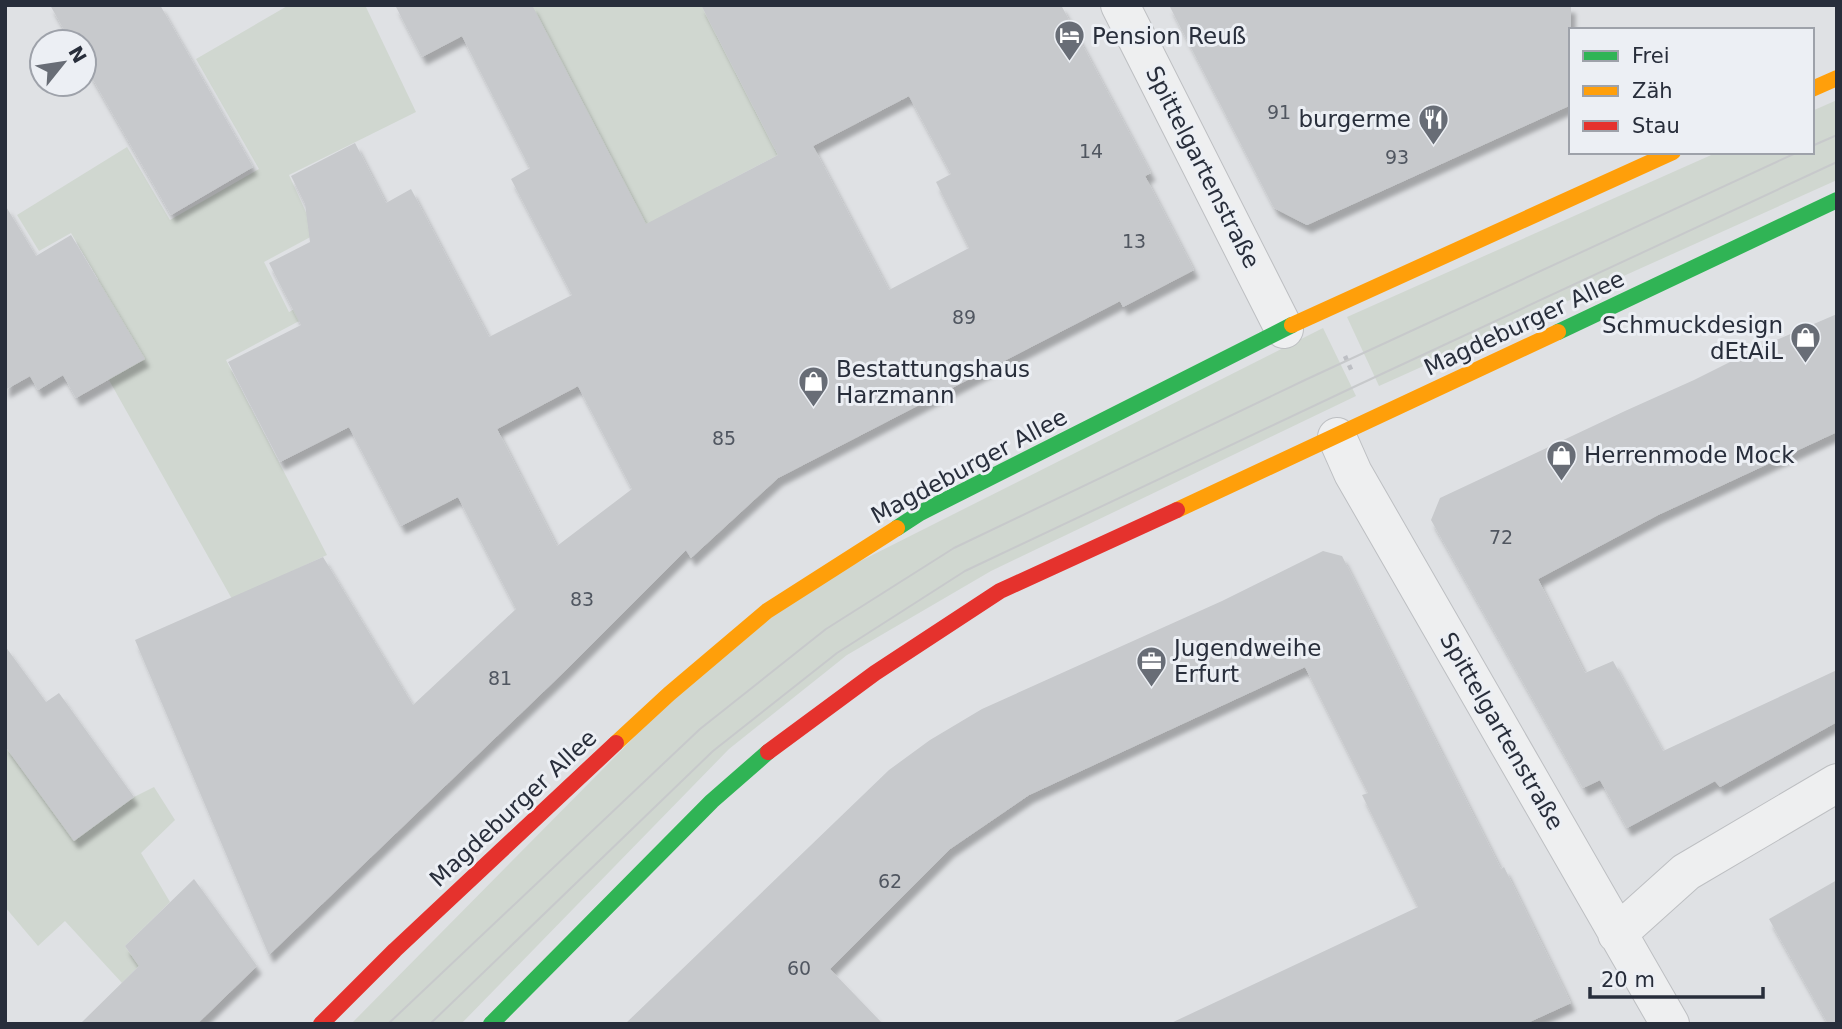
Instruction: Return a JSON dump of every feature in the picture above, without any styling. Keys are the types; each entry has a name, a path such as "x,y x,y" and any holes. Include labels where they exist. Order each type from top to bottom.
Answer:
{"main road":[{"path":"1814,88 1837,78"},
{"name":"Magdeburger Allee","path":"321,1024 394,950 532,820 669,694 767,611 920,513 1284,329 1669,154"},
{"name":"Magdeburger Allee","path":"491,1024 712,801 760,758 875,673 1000,591 1337,437 1837,200"}],"street":[{"name":"Spittelgartenstraße","path":"1120,5 1284,329"},
{"name":"Spittelgartenstraße","path":"1337,437 1353,473 1670,1024"},
{"path":"1617,934 1686,872 1837,783"}],"path":[{"path":"1323,312 1374,419"}],"shaded area":[{"path":"289,5 365,5 416,112 289,175 316,234 264,262 289,312 342,284 348,295 226,360 327,555 232,599 64,300 98,279 71,233 39,251 17,215 127,147 170,220 259,169 196,59"},
{"path":"531,5 701,5 778,155 717,187 744,238 672,276"},
{"path":"1837,100 1837,180 1379,386 1347,317 1714,154 1814,154 1814,110"},
{"path":"1323,328 1356,396 991,571 847,655 729,749 461,1024 351,1024 678,693 805,589"},
{"path":"5,746 74,840 134,797 154,787 175,820 141,853 170,902 125,946 139,966 122,983 65,921 38,946 5,907"}],"building":[{"path":"50,5 160,5 253,167 171,215 98,88 98,28 63,28"},
{"path":"395,5 532,5 646,224 778,155 701,5 1061,5 1151,173 1145,176 1194,270 1123,307 1120,301 778,478 691,558 686,550 567,669 269,955 135,640 323,557 413,705 516,609 458,497 401,526 349,427 280,462 228,362 301,325 269,263 310,242 305,204 291,176 355,143 386,203 411,189 489,337 572,295 511,179 530,168 462,36 422,57","holes":["909,96 951,174 936,182 969,248 889,290 813,146","578,386 632,489 557,546 497,429"]},
{"path":"1169,5 1571,5 1569,106 1307,225 1274,208"},
{"path":"5,205 36,256 71,235 145,359 76,398 63,375 38,390 30,376 5,390"},
{"path":"1837,314 1837,432 1658,515 1538,579 1585,673 1613,661 1663,751 1837,670 1837,722 1720,787 1715,781 1627,828 1600,780 1583,788 1431,520 1440,498 1760,347"},
{"path":"1323,551 1342,556 1501,869 1504,867 1571,1003 1525,1024 1169,1024 1418,907 1362,795 1368,793 1305,667 1029,795 950,849 830,969 883,1024 625,1024 889,770 930,740 982,709 1222,601"},
{"path":"5,646 46,702 59,693 134,797 74,841 5,746"},
{"path":"194,879 257,966 197,1024 80,1024 139,966 125,946"},
{"path":"1837,880 1837,1024 1828,1024 1769,919"}],"tram line":[{"path":"1814,145 1837,135"},
{"path":"388,1024 700,729 826,629 954,548 1305,380 1794,154"},
{"path":"430,1024 713,751 837,653 965,571 1837,162"}],"traffic: fast":[{"path":"1558,332 1837,200"},
{"path":"897,528 920,513 1292,325"},
{"path":"491,1024 712,801 768,752"}],"traffic: slow":[{"path":"1814,88 1837,78"},
{"path":"1292,325 1669,154"},
{"path":"1177,510 1558,332"},
{"path":"616,743 767,611 897,528"}],"traffic: jam":[{"path":"768,752 875,673 1000,591 1177,510"},
{"path":"321,1024 395,950 616,743"}],"place":[{"name":"Pension Reuß","path":"1069,63"},
{"name":"burgerme","path":"1434,146"},
{"name":"Schmuckdesign dEtAiL","path":"1806,365"},
{"name":"Bestattungshaus Harzmann","path":"813,409"},
{"name":"Herrenmode Mock","path":"1561,482"},
{"name":"Jugendweihe Erfurt","path":"1151,688"}]}
